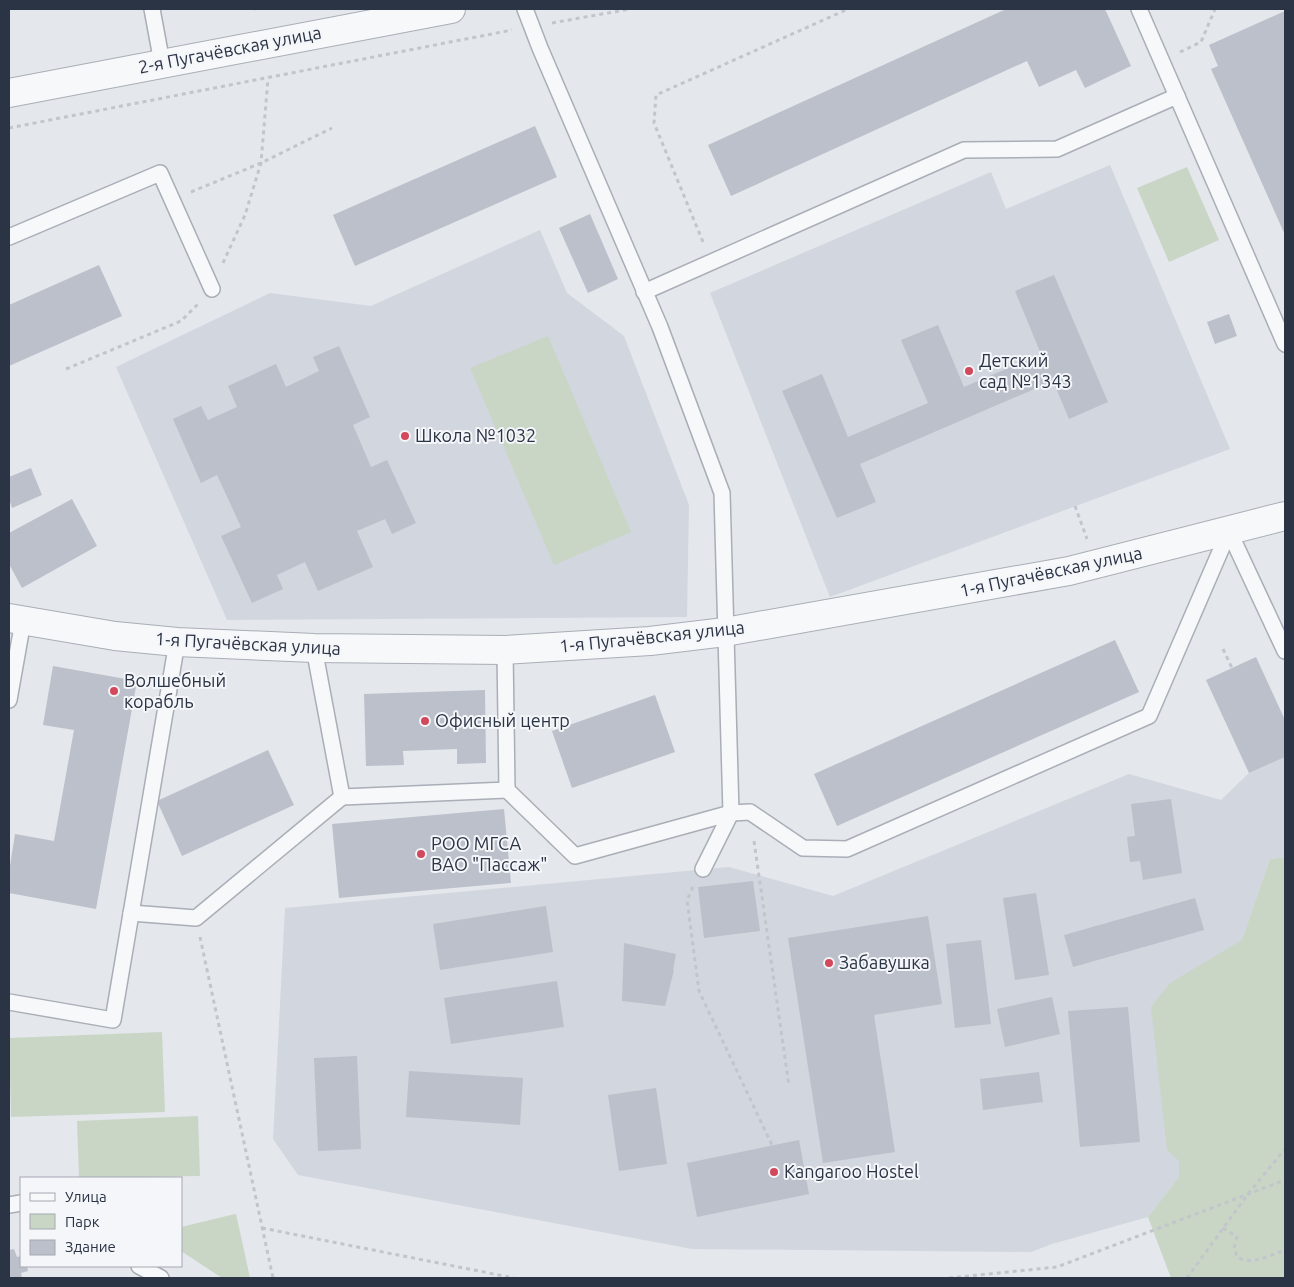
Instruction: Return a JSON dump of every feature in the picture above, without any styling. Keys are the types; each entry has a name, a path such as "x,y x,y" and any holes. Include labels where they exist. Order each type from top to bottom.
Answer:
{"street":[{"name":"2-я Пугачёвская улица","path":"9,93 162,64 360,17 452,9"},
{"name":"1-я Пугачёвская улица","path":"16,620 115,636 177,642 314,648 504,650 650,641 725,632 1098,565 1285,516"}],"lane":[{"path":"152,9 162,64"},
{"path":"525,9 660,327 722,494 730,813 703,869"},
{"path":"1139,9 1285,344"},
{"path":"644,292 964,150 1057,149 1177,96"},
{"path":"9,237 160,173 212,289"},
{"path":"1228,531 1285,651"},
{"path":"504,650 507,790 575,856 730,813 750,812 803,848 847,849 1149,716 1228,531"},
{"path":"9,700 16,620"},
{"path":"9,1002 113,1020 177,642"},
{"path":"314,648 342,797"},
{"path":"131,913 196,918 342,797 507,790"},
{"path":"141,1267 161,1278"}],"path":[{"path":"9,128 531,26 630,9"},
{"path":"711,262 654,123 656,95 848,9"},
{"path":"1162,61 1202,42 1216,9"},
{"path":"172,200 260,163 332,128"},
{"path":"1075,506 1098,565"},
{"path":"1223,649 1232,668"},
{"path":"750,812 789,1086"},
{"path":"703,869 687,900 699,991 772,1145"},
{"path":"196,918 273,1278"},
{"path":"1187,1278 1248,1194 1285,1149"},
{"path":"949,1278 1057,1267 1285,1180"},
{"path":"262,1228 514,1278"},
{"path":"1223,1228 1237,1237 1234,1248 1237,1257 1244,1261 1251,1262 1285,1250"}],"shaded area":[{"name":"Детский сад №1343","path":"1110,165 1230,449 830,597 710,293 991,172 1006,209"},
{"name":"Школа №1032","path":"540,230 567,293 624,336 689,505 687,617 227,620 116,367 270,293 371,306"},
{"path":"1285,757 1285,857 1270,859 1181,1118 1179,1177 1148,1217 1052,1244 1031,1252 692,1249 298,1175 273,1139 285,908 729,867 833,896 1129,774 1221,800 1249,773"}],"green space":[{"path":"1187,167 1219,240 1169,262 1137,188"},
{"path":"548,336 631,532 554,565 470,368"},
{"path":"1285,857 1285,1278 1171,1278 1148,1217 1179,1177 1179,1161 1167,1150 1151,1007 1170,983 1242,940 1270,859"},
{"path":"162,1032 165,1112 11,1117 9,1038"},
{"path":"198,1116 200,1176 79,1177 77,1121"},
{"path":"236,1214 250,1278 222,1278 182,1252 182,1227"}],"building":[{"path":"1004,9 1105,9 1131,66 1085,88 1076,70 1039,87 1027,61 731,196 708,145"},
{"path":"1285,11 1285,235 1211,69 1218,66 1209,45"},
{"path":"535,126 557,177 355,266 333,215"},
{"path":"590,214 618,279 588,293 559,228"},
{"path":"99,265 122,316 9,366 9,305"},
{"path":"1054,275 1108,402 1069,419 1053,381 860,464 876,502 837,518 782,391 822,374 848,437 928,403 901,340 938,325 964,387 1041,354 1015,291"},
{"path":"1229,314 1237,336 1215,344 1207,322"},
{"path":"339,346 370,417 353,425 371,467 387,460 416,523 392,534 385,519 357,531 373,567 318,591 305,562 277,575 283,589 252,603 221,536 241,527 217,475 201,483 173,419 201,406 208,420 237,407 228,386 276,364 286,387 319,371 313,357"},
{"path":"31,468 42,495 12,508 9,499 9,477"},
{"path":"72,499 97,546 22,588 9,564 9,533"},
{"path":"1115,640 1139,692 837,826 814,774"},
{"path":"1256,657 1285,720 1285,757 1249,773 1206,680"},
{"path":"53,666 137,681 96,909 9,893 9,872 15,834 54,841 74,730 43,725"},
{"name":"Офисный центр","path":"485,690 486,763 457,764 457,749 403,751 404,765 366,766 364,694"},
{"path":"655,695 675,752 572,788 552,731"},
{"path":"268,750 294,805 182,856 157,801"},
{"path":"1171,799 1182,873 1143,880 1140,861 1130,862 1127,837 1135,836 1131,804"},
{"name":"РОО МГСА ВАО \"Пассаж\"","path":"504,809 511,883 339,898 332,824"},
{"path":"753,881 760,931 704,938 698,887"},
{"path":"1036,893 1049,975 1015,980 1003,898"},
{"path":"1195,898 1204,930 1073,967 1064,935"},
{"path":"546,906 553,952 440,970 433,924"},
{"path":"928,916 942,1004 874,1015 895,1152 823,1163 788,938"},
{"path":"981,940 991,1024 955,1028 946,944"},
{"path":"624,943 676,954 665,1006 622,1001"},
{"path":"557,981 564,1027 451,1044 444,998"},
{"path":"1052,997 1060,1034 1005,1047 997,1009"},
{"path":"1128,1007 1140,1142 1080,1147 1068,1011"},
{"path":"357,1056 361,1149 318,1151 314,1058"},
{"path":"409,1071 523,1078 520,1125 406,1117"},
{"path":"1039,1072 1043,1102 983,1110 980,1079"},
{"path":"656,1088 667,1164 619,1171 608,1095"},
{"path":"799,1140 809,1194 697,1217 687,1163"},
{"path":"14,1249 17,1257 20,1256 20,1267 27,1267 28,1271 21,1273 22,1278 9,1278 9,1250"}],"place":[{"name":"Детский сад №1343","path":"969,371"},
{"name":"Школа №1032","path":"405,436"},
{"name":"Волшебный корабль","path":"114,691"},
{"name":"Офисный центр","path":"425,721"},
{"name":"РОО МГСА ВАО \"Пассаж\"","path":"421,854"},
{"name":"Забавушка","path":"829,963"},
{"name":"Kangaroo Hostel","path":"774,1172"}]}
